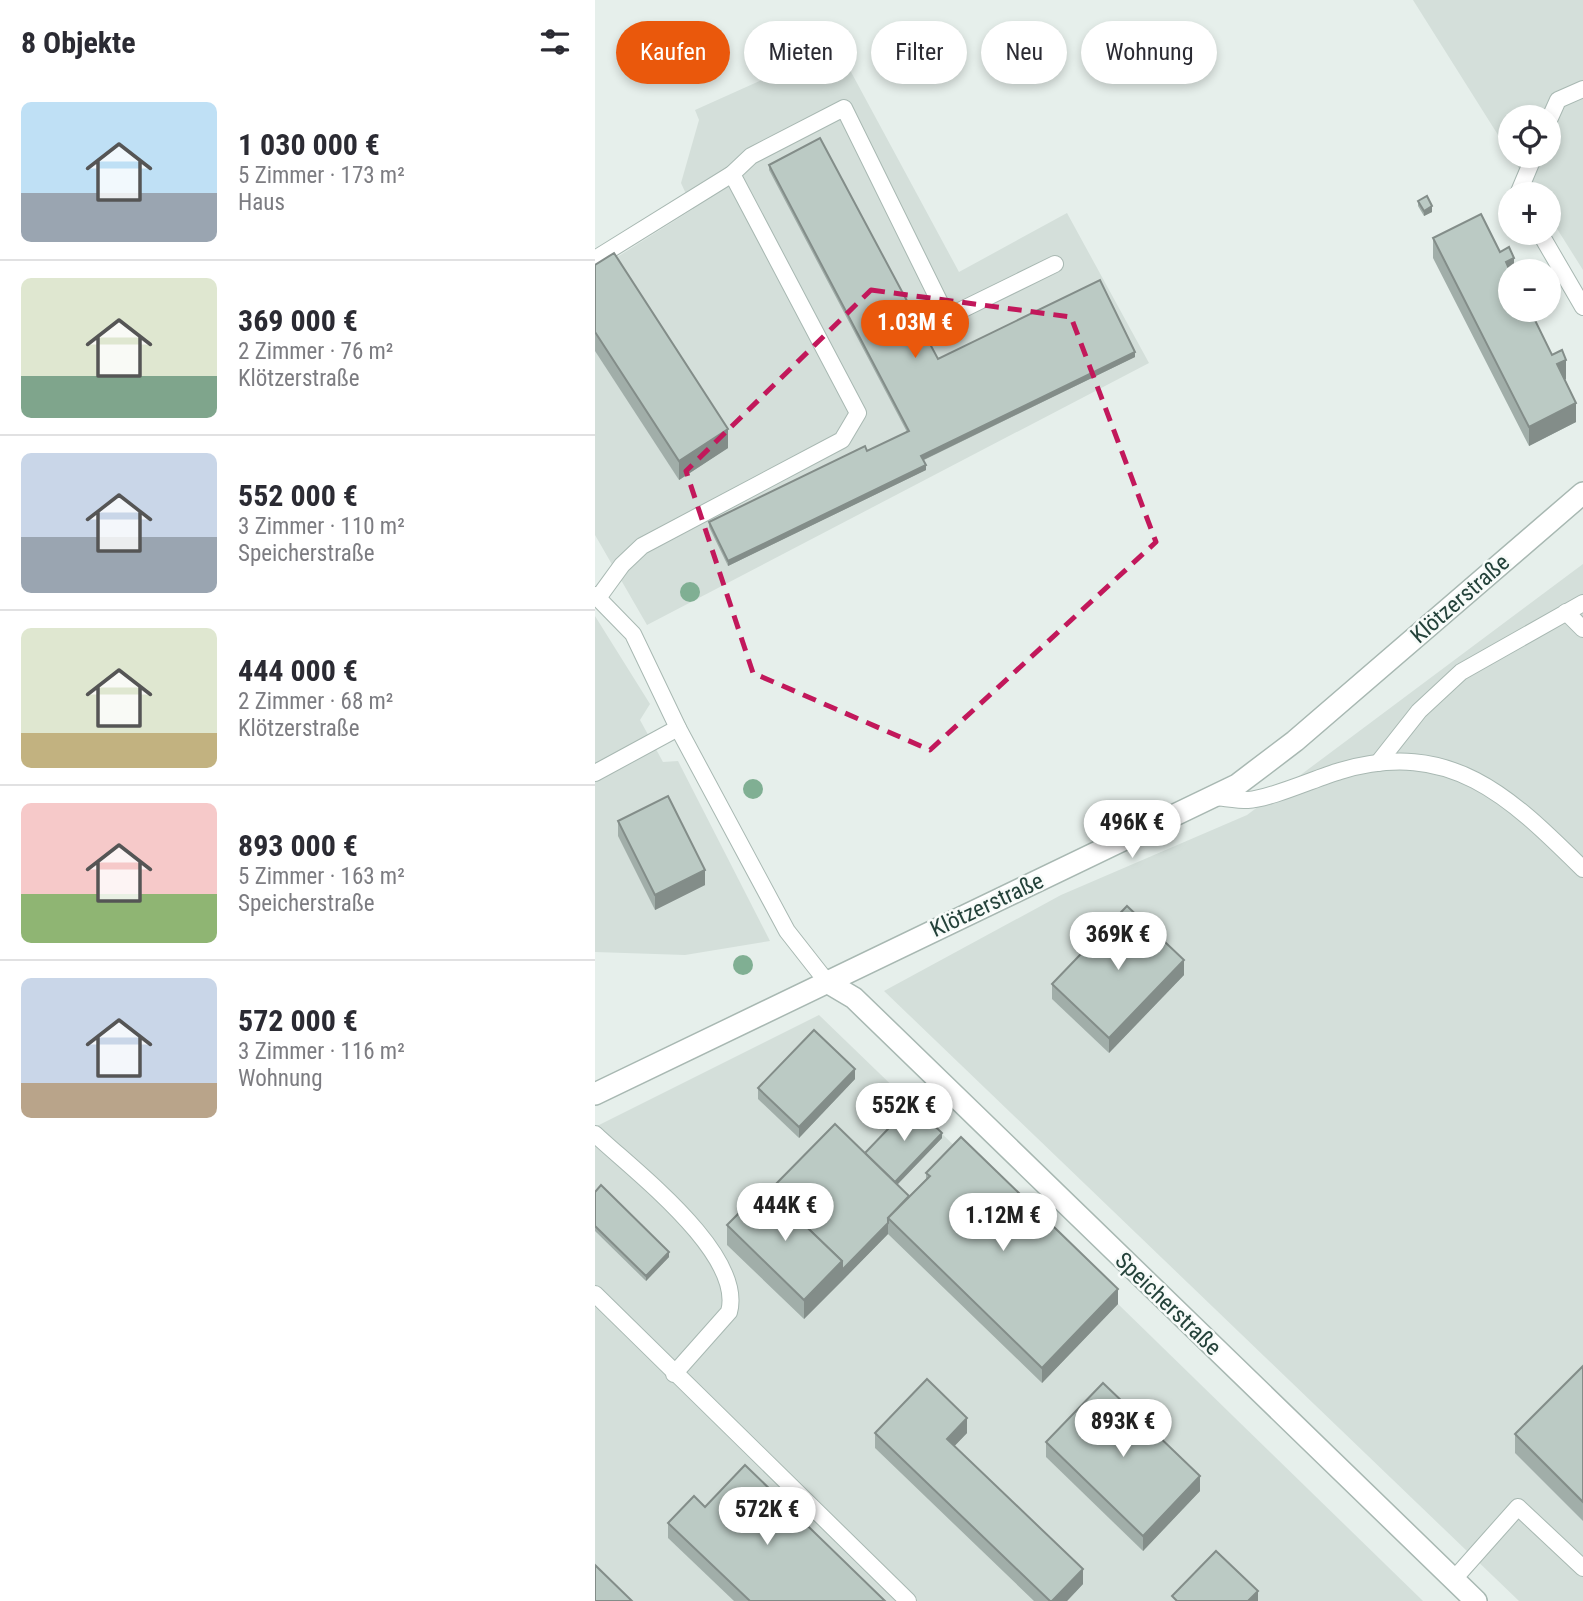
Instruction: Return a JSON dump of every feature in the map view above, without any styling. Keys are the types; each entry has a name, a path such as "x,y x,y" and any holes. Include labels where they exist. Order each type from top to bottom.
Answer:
{"street":[{"name":"Klötzerstraße","path":"595,1094 1215,797 1295,741 1583,494"},
{"name":"Speicherstraße","path":"827,982 854,998 1476,1601"}],"lane":[{"path":"1555,105 1557,100 1583,89"},
{"path":"595,258 732,174 751,156 844,108 947,317 1055,264"},
{"path":"732,174 859,414 842,440 642,546 596,596 633,634 678,728 787,931 827,982"},
{"path":"1547,245 1583,307"},
{"path":"1378,763 1419,711 1461,672 1583,603"},
{"path":"1566,612 1583,629"},
{"path":"595,773 678,728"},
{"path":"1215,797 1250,800 1344,770 1394,760 1427,763 1487,786 1512,801 1583,869"},
{"path":"595,1134 687,1218 701,1235 727,1278 732,1302 729,1312 674,1374"},
{"path":"595,1294 908,1601"},
{"path":"1454,1579 1518,1507 1583,1568"}],"highlighted area":[{"path":"871,290 1071,317 1156,542 930,750 753,673 686,471"}],"shaded area":[{"path":"1413,0 1583,0 1583,270 1561,235 1561,182 1527,182 1519,168 1561,168 1561,105 1498,105 1498,135"},
{"path":"857,83 959,272 1067,213 1149,363 647,625 595,535 595,271 693,209 681,183 699,120 695,110 753,84"},
{"path":"1583,564 1583,1601 1519,1601 884,991 1061,895 1247,815"},
{"path":"595,616 650,704 640,720 663,762 678,761 770,941 685,955 595,952"},
{"path":"819,1015 1423,1601 595,1601 595,1127"}],"building":[{"path":"820,138 938,359 1100,280 1135,352 921,456 926,465 728,561 709,522 865,446 867,451 909,431 769,165"},
{"path":"1427,196 1432,206 1424,211 1418,201"},
{"path":"1481,214 1500,252 1509,247 1514,258 1498,259 1498,322 1536,322 1552,355 1562,350 1566,360 1557,364 1576,403 1529,427 1433,238"},
{"path":"614,253 728,429 679,461 595,332 595,265"},
{"path":"668,796 705,870 655,895 618,821"},
{"path":"1127,906 1184,960 1109,1038 1052,984"},
{"path":"814,1030 855,1069 799,1127 758,1088"},
{"path":"912,1104 942,1133 895,1182 865,1153"},
{"path":"835,1124 909,1196 888,1218 888,1223 842,1270 842,1261 769,1191"},
{"path":"961,1137 1118,1289 1042,1368 888,1218 930,1176 926,1173"},
{"path":"601,1185 669,1252 646,1276 595,1226 595,1192"},
{"path":"765,1187 842,1261 804,1300 727,1225"},
{"path":"1583,1366 1583,1502 1515,1434"},
{"path":"927,1379 967,1418 947,1439 1083,1569 1052,1601 875,1433"},
{"path":"1103,1383 1200,1476 1143,1536 1046,1442"},
{"path":"745,1465 885,1601 750,1601 668,1523 694,1496 705,1507"},
{"path":"1216,1551 1258,1591 1248,1601 1177,1601 1172,1596"},
{"path":"595,1565 632,1601 595,1601"}]}
